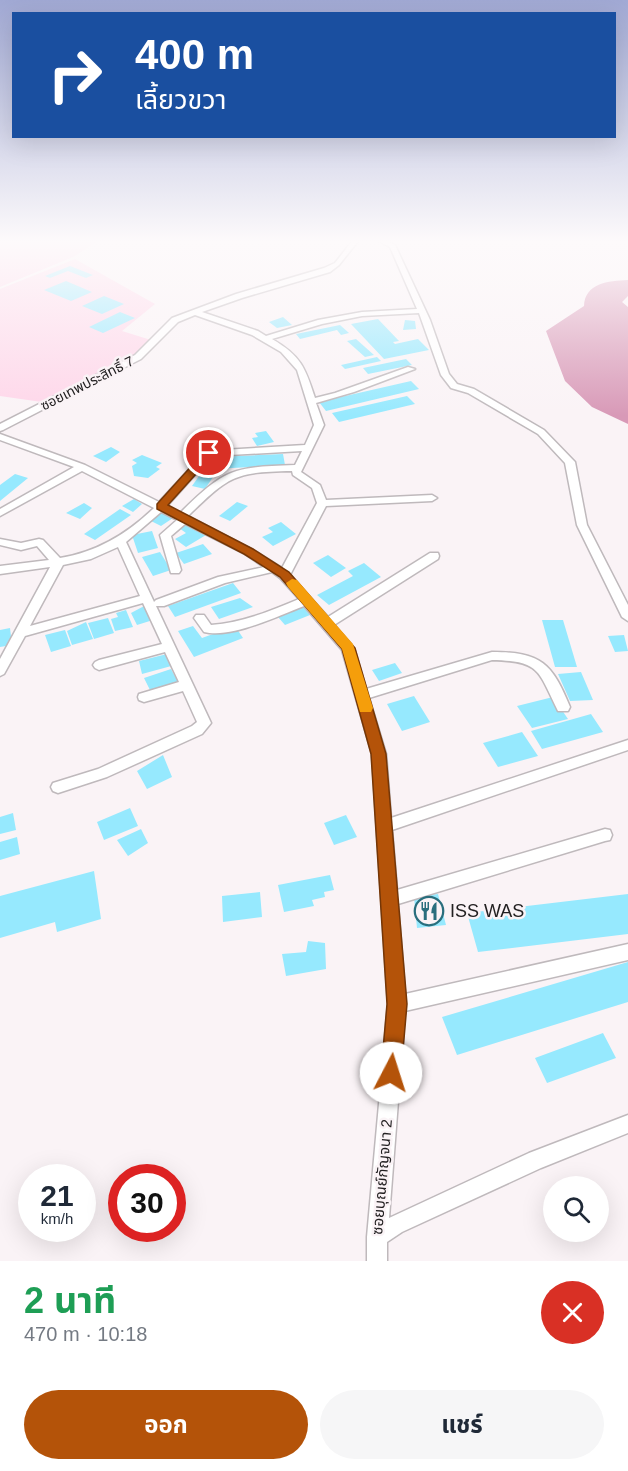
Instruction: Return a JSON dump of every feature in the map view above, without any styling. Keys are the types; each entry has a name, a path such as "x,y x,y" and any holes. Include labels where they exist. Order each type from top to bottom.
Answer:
{"street":[{"name":"ซอยเทพประสิทธิ์ 7","path":"0,428 138,357 175,320 236,299"},
{"path":"417,299 445,375 454,386 471,391 541,432 570,462 582,525 628,617"},
{"path":"265,339 321,322 362,314 422,311"},
{"path":"194,312 265,339 284,350 301,369 319,425 296,472 316,487 322,503"},
{"path":"313,401 343,395 377,378 411,369"},
{"name":"ซอยบุณย์กัญจนา 2","path":"0,437 82,467 161,506 279,571 308,600 348,648 378,754 397,1004 376,1236 377,1261"},
{"path":"0,570 58,563 90,555 120,540 161,506 209,453 308,448"},
{"path":"0,513 82,467"},
{"path":"176,570 165,535 218,483 232,474 243,471 298,468"},
{"path":"322,503 432,498"},
{"path":"160,603 222,580 279,571 322,503"},
{"path":"58,787 102,773 202,727 204,723 120,540"},
{"path":"0,542 21,548 39,542 58,563"},
{"path":"328,623 434,556"},
{"path":"0,671 58,563"},
{"path":"20,633 147,598"},
{"path":"200,618 208,629 215,629 250,621 308,600"},
{"path":"99,665 169,647"},
{"path":"362,695 492,656 510,656 543,667 552,677 563,707"},
{"path":"144,697 186,685"},
{"path":"383,827 628,746"},
{"path":"390,899 605,835"},
{"path":"397,1004 628,952"},
{"path":"376,1236 536,1160 628,1124"}],"shaded area":[{"path":"0,299 146,299 155,304 122,331 151,340 134,356 42,402 0,396"},
{"path":"585,299 625,299 622,302 628,307 628,424 592,407 565,381 546,331 584,306"}],"building":[{"path":"98,299 111,299 124,304 102,314 82,306"},
{"path":"120,312 135,318 103,333 89,327"},
{"path":"283,317 292,325 277,328 269,322"},
{"path":"378,319 399,341 393,342 395,344 418,339 429,350 384,359 351,324"},
{"path":"405,320 415,321 416,329 403,330"},
{"path":"340,325 349,333 341,335 337,330 300,339 296,334"},
{"path":"356,339 374,355 365,357 347,341"},
{"path":"377,357 381,361 345,369 341,365"},
{"path":"406,359 412,365 368,374 363,368"},
{"path":"411,381 419,389 326,411 319,402"},
{"path":"407,396 415,404 339,422 332,413"},
{"path":"266,431 274,442 257,446 252,438 258,437 255,433"},
{"path":"111,447 120,452 106,462 93,456"},
{"path":"283,454 285,465 214,469 214,457"},
{"path":"142,455 162,463 156,467 160,469 148,478 134,476 132,466 137,463 132,460"},
{"path":"204,469 217,471 205,489 192,486"},
{"path":"15,474 28,478 0,501 0,485"},
{"path":"134,499 142,504 133,512 122,506"},
{"path":"237,502 248,506 230,521 219,516"},
{"path":"84,503 92,508 80,519 66,513"},
{"path":"120,509 131,515 95,540 84,534"},
{"path":"161,512 173,518 161,526 149,520"},
{"path":"281,522 296,534 273,546 262,537 273,532 268,528"},
{"path":"188,523 206,535 186,547 175,539 186,533 179,528"},
{"path":"152,531 158,548 138,553 132,535"},
{"path":"203,544 212,554 184,564 176,553"},
{"path":"160,552 171,570 153,576 142,557"},
{"path":"328,555 346,568 331,577 313,563"},
{"path":"364,563 381,577 329,605 317,595 353,576 348,571"},
{"path":"233,583 241,593 175,617 168,606"},
{"path":"240,598 253,607 219,619 211,607"},
{"path":"146,605 153,620 137,625 131,613"},
{"path":"303,607 310,615 285,625 278,617"},
{"path":"126,610 133,627 115,631 111,619 118,617 116,613"},
{"path":"108,618 114,633 94,639 88,623"},
{"path":"542,620 563,620 577,667 555,667"},
{"path":"86,622 93,639 72,645 67,631"},
{"path":"193,626 202,638 235,626 243,638 194,657 178,631"},
{"path":"10,628 12,645 0,647 0,630"},
{"path":"65,630 71,646 51,652 45,635"},
{"path":"624,635 628,651 615,652 608,636"},
{"path":"171,653 175,665 142,674 139,661"},
{"path":"395,663 402,673 379,681 372,670"},
{"path":"171,669 178,682 151,692 144,678"},
{"path":"581,672 593,700 570,701 558,674"},
{"path":"414,696 430,722 402,731 387,704"},
{"path":"553,697 568,719 532,728 517,706"},
{"path":"591,714 603,732 542,749 531,731"},
{"path":"522,732 538,756 498,767 483,743"},
{"path":"163,755 172,777 147,789 137,771"},
{"path":"130,808 138,826 104,840 97,822"},
{"path":"13,813 16,830 0,834 0,817"},
{"path":"346,815 357,837 334,845 324,823"},
{"path":"141,829 148,843 128,856 117,840"},
{"path":"17,837 20,854 0,860 0,842"},
{"path":"94,871 101,919 57,932 55,922 0,938 0,896"},
{"path":"330,875 334,890 324,892 325,897 312,900 314,906 284,912 278,885"},
{"path":"260,892 262,917 223,922 222,896"},
{"name":"ISS WAS","path":"438,894 446,925 417,928 414,897"},
{"path":"628,894 628,934 478,952 467,913"},
{"path":"308,941 325,943 326,969 286,976 282,954 306,952"},
{"path":"628,962 628,1002 457,1055 442,1017"},
{"path":"603,1033 616,1058 547,1083 535,1058"}],"slow traffic":[{"path":"292,583 348,648 366,708"}],"place":[{"name":"ISS WAS","path":"429,911"}],"route":[{"path":"209,453 161,506 249,552 284,574 348,648 378,754 397,1004 391,1073"}]}
